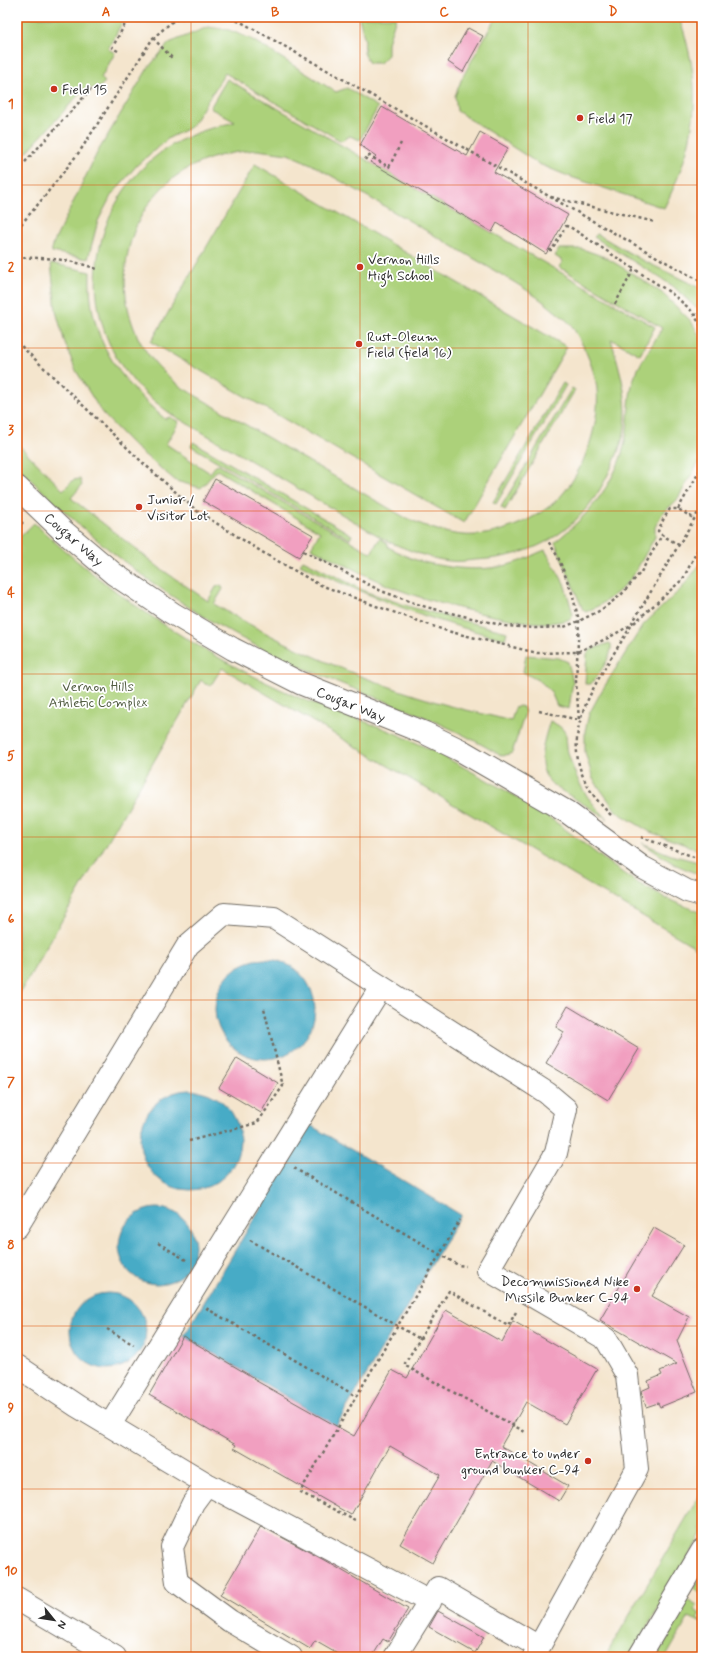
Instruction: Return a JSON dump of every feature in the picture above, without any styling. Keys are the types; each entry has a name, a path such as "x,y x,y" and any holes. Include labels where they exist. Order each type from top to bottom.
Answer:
{"street":[{"name":"Cougar Way","path":"17,487 62,530 114,574 172,613 233,650 300,683 425,733 460,750 567,812 642,867 687,891 702,895"},
{"path":"17,1227 188,945 224,914 274,918 547,1093 566,1109 556,1153 488,1270 606,1339 627,1375 637,1468 537,1652 438,1588 395,1657"},
{"path":"110,1425 381,987"},
{"path":"17,1366 207,1484 430,1602"},
{"path":"207,1484 193,1503 172,1547 177,1582 230,1621 291,1657"},
{"path":"639,1657 702,1551"},
{"path":"17,1599 115,1657"}],"path":[{"path":"118,51 112,48 129,17"},
{"path":"17,229 80,151 153,38 174,20 186,17"},
{"path":"225,17 241,22 639,249 702,282"},
{"path":"236,17 241,22"},
{"path":"153,38 173,59"},
{"path":"17,171 91,89"},
{"path":"365,160 368,155 389,167 401,143"},
{"path":"548,196 655,222"},
{"path":"549,250 552,250 566,226 585,236 671,293 690,309 702,327"},
{"path":"17,258 49,257 73,261 97,269"},
{"path":"615,304 634,269"},
{"path":"694,315 702,314"},
{"path":"17,342 143,463 197,511 262,552 318,584 397,614 470,637 537,653 577,652 608,638 631,625 683,579 702,541"},
{"path":"678,509 702,466"},
{"path":"579,720 592,690 702,506"},
{"path":"679,546 658,531 664,518 670,509 678,509 695,519"},
{"path":"303,551 381,591 426,607 505,626 536,628 564,627 601,610 621,595 641,572 662,535"},
{"path":"548,541 558,557 572,593 579,621 576,682 579,720 575,748 584,780 600,805 616,820"},
{"path":"539,711 579,720"},
{"path":"638,835 665,848 702,860"},
{"path":"189,1141 257,1123 283,1086 264,1008"},
{"path":"276,1157 458,1265 488,1270"},
{"path":"356,1521 300,1492 460,1220"},
{"path":"231,1229 420,1339"},
{"path":"158,1244 206,1271"},
{"path":"527,1292 508,1326 450,1291 404,1365 527,1433"},
{"path":"189,1298 356,1396"},
{"path":"107,1329 153,1356"}],"green space":[{"name":"Field 15","path":"17,17 125,17 108,49 115,53 101,78 105,82 100,87 83,90 17,163"},
{"path":"359,17 396,17 388,43 388,55 380,63 369,63 364,53 365,41"},
{"name":"Field 17","path":"496,17 678,17 685,34 693,73 694,113 687,151 681,170 664,208 568,176 539,164 457,111 455,96 462,78"},
{"path":"208,27 229,30 251,39 336,92 347,88 378,107 360,140 350,136 341,141 225,73 191,127 169,138 137,165 111,196 98,221 88,259 52,252 52,246 97,153 148,68 169,43"},
{"path":"227,79 655,327 640,355 611,339 621,374 625,397 626,421 624,434 615,460 600,489 588,507 573,523 539,546 519,553 497,558 453,561 442,560 412,551 389,542 171,414 147,395 126,372 115,355 103,327 97,297 97,268 102,239 112,211 128,186 148,163 172,145 187,137 211,128 235,122 210,108","holes":["257,150 288,154 311,164 528,291 571,325 579,338 592,367 596,382 597,412 589,445 576,475 558,499 550,506 531,518 509,528 487,534 467,535 449,533 421,524 404,517 181,387 166,375 153,361 142,346 134,328 128,307 125,286 126,264 130,243 148,204 162,188 179,174 188,168 207,160 226,154"]},
{"name":"Rust-Oleum Field (field 16)","path":"255,164 567,347 464,523 151,342"},
{"path":"597,234 640,259 702,289 702,300 696,308 673,286 594,237"},
{"path":"559,249 582,249 605,257 638,277 662,293 691,321 702,340 702,457 677,500 662,514 655,527 655,537 633,576 618,592 600,605 586,612 583,610 555,542 591,508 601,495 617,467 626,436 630,395 633,381 642,361 662,328 559,267 563,261 555,256"},
{"path":"51,263 90,272 90,295 94,316 100,336 108,354 119,371 148,404 165,419 170,417 179,422 166,444 210,473 217,464 371,553 380,538 388,544 388,547 416,560 451,567 475,569 499,567 511,564 545,550 564,583 573,614 571,619 552,623 522,621 466,610 411,594 376,580 311,548 320,532 217,470 201,488 176,481 135,447 102,413 75,369 64,340 56,311"},
{"path":"563,383 566,385 496,504 493,502"},
{"path":"572,388 575,390 505,510 501,507"},
{"path":"193,442 352,535 350,539 191,446"},
{"path":"17,443 63,490 73,480 80,479 82,485 71,498 161,569 208,601 216,587 221,585 223,589 214,604 269,635 327,662 386,686 447,705 511,721 515,708 519,706 523,707 525,713 512,753 503,756 498,754 445,726 305,669 241,638 206,618 139,573 76,522 17,466"},
{"name":"Vernon Hills Athletic Complex","path":"34,523 90,572 120,595 183,637 215,656 282,690 323,707 392,732 445,757 503,789 547,816 611,865 638,883 676,903 702,913 702,951 222,668 211,685 205,684 201,680 17,998 17,537 19,538"},
{"path":"702,559 702,851 650,832 617,812 593,779 585,752 585,731 589,714 601,692 643,625 682,588 698,567"},
{"path":"303,560 367,592 414,608 507,632 505,639 452,625 375,597 300,564"},
{"path":"609,643 611,644 611,649 607,660 591,684 585,684 587,654 590,650"},
{"path":"526,655 559,658 568,662 573,681 569,709 557,706 551,692 541,682 523,672"},
{"path":"550,721 562,728 565,732 567,749 579,782 585,793 599,811 608,819 554,786 548,779 542,764 542,755"},
{"path":"642,843 671,855 702,863 702,876 674,864"},
{"path":"702,1491 702,1534 630,1657 605,1657"},
{"path":"702,1575 702,1594 694,1589"},
{"path":"687,1600 697,1606 695,1610 700,1614 697,1618 702,1621 702,1623 689,1617 666,1657 656,1657"}],"water":[{"path":"265,959 284,963 300,974 311,990 315,1009 311,1028 300,1044 284,1055 265,1059 246,1055 230,1044 219,1028 215,1009 219,990 230,974 246,963"},
{"path":"190,1090 209,1094 225,1105 236,1121 240,1140 236,1159 225,1175 209,1186 190,1190 171,1186 155,1175 144,1159 140,1140 144,1121 155,1105 171,1094"},
{"path":"310,1125 461,1215 336,1426 184,1336"},
{"path":"157,1208 172,1211 184,1219 192,1231 195,1246 192,1261 184,1273 172,1281 157,1284 142,1281 130,1273 122,1261 119,1246 122,1231 130,1219 142,1211"},
{"path":"108,1293 123,1296 135,1304 143,1316 146,1331 143,1346 135,1358 123,1366 108,1369 93,1366 81,1358 73,1346 70,1331 73,1316 81,1304 93,1296"}],"building":[{"path":"468,28 483,36 463,72 448,62"},
{"path":"382,107 467,156 480,132 508,148 494,172 568,215 546,254 497,223 492,232 370,162 376,156 360,145"},
{"path":"215,479 313,535 299,557 203,501"},
{"path":"568,1006 639,1049 608,1100 546,1063 564,1032 556,1027"},
{"path":"237,1058 278,1083 261,1113 219,1088"},
{"path":"654,1228 684,1245 652,1296 689,1317 677,1341 697,1392 660,1407 658,1403 646,1407 641,1391 650,1387 648,1381 662,1375 660,1371 677,1364 600,1320"},
{"path":"446,1310 502,1342 513,1321 597,1369 565,1424 526,1402 501,1446 568,1486 559,1501 492,1461 433,1563 400,1544 440,1475 390,1446 351,1515 234,1448 236,1445 149,1395 183,1336 254,1378 253,1379 354,1436 392,1370 407,1378"},
{"path":"261,1526 324,1560 408,1609 388,1642 383,1639 372,1657 343,1657 315,1641 310,1649 220,1595"},
{"path":"438,1611 484,1637 475,1653 429,1627"}],"place":[{"name":"Field 15","path":"54,89"},
{"name":"Field 17","path":"580,118"},
{"name":"Vernon Hills High School","path":"360,267"},
{"name":"Rust-Oleum Field (field 16)","path":"359,344"},
{"name":"Junior / Visitor Lot","path":"139,507"},
{"name":"Decommissioned Nike Missile Bunker C-94","path":"637,1289"},
{"name":"Entrance to under ground bunker C-94","path":"588,1461"}]}
